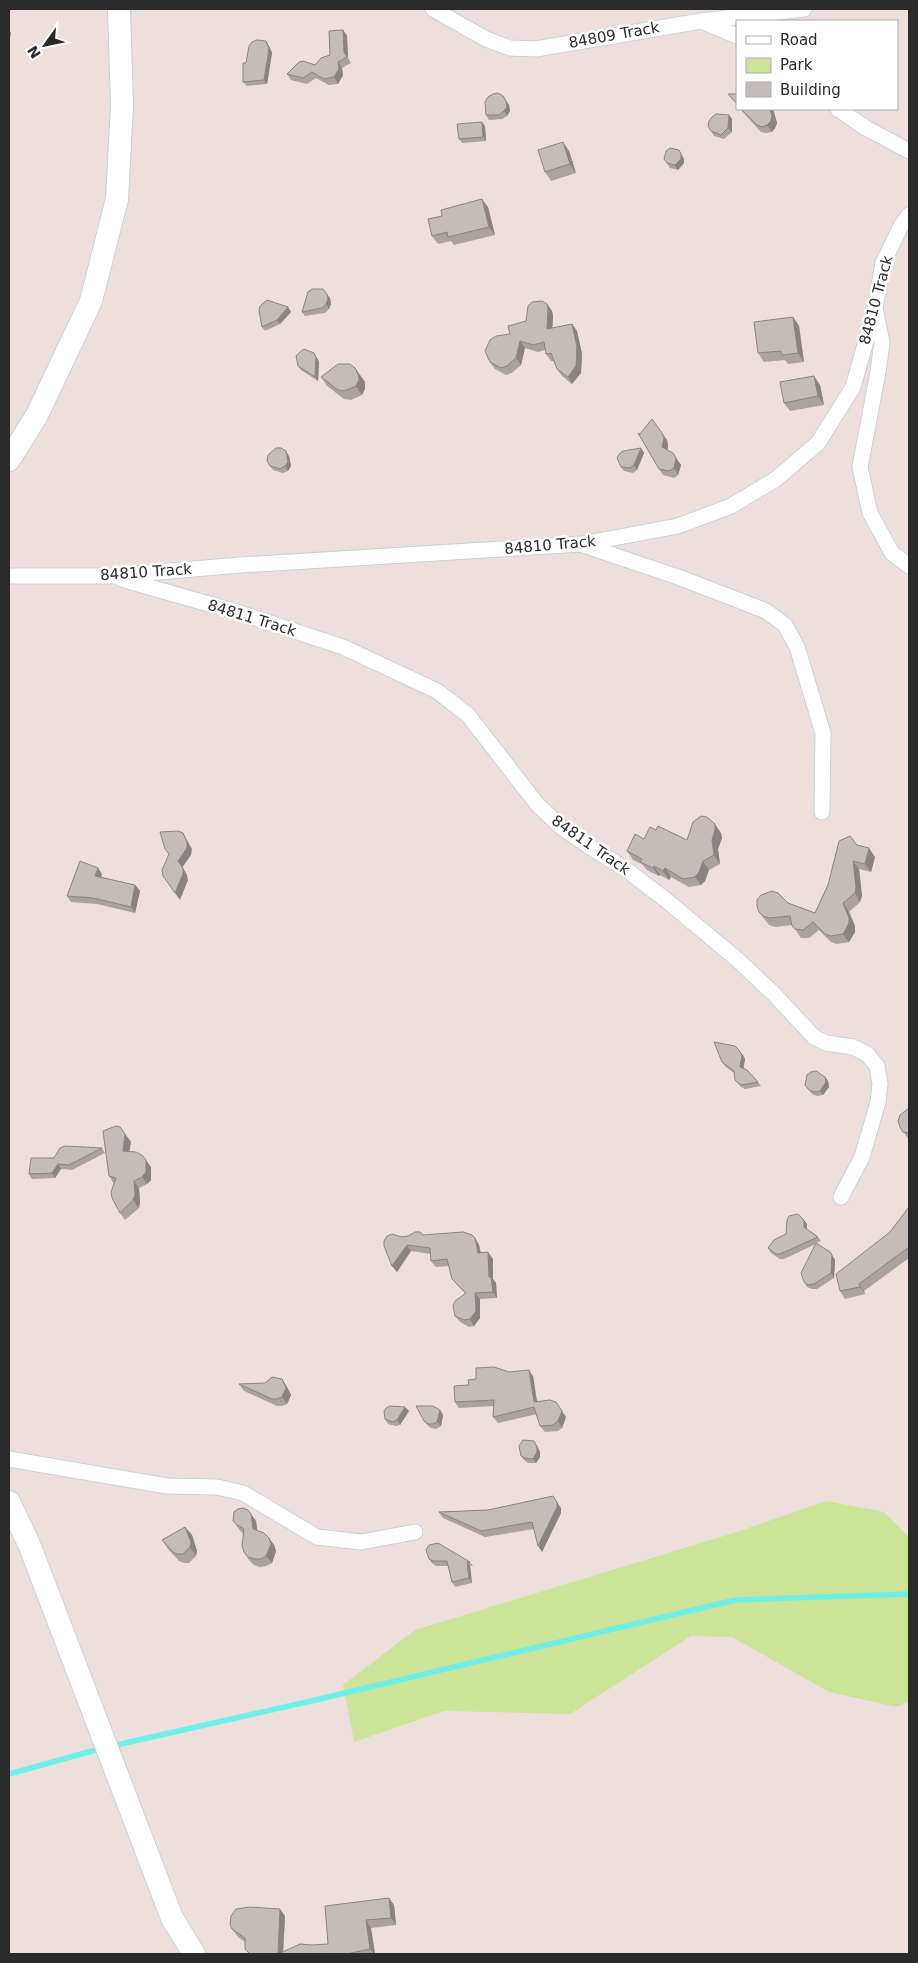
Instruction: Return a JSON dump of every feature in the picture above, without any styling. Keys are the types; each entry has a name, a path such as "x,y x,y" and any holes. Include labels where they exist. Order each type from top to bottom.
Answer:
{"street":[{"path":"9,460 37,416 91,301 117,199 122,106 119,9"},
{"name":"84809 Track","path":"432,9 486,39 510,48 536,49 702,21 804,9"},
{"path":"702,21 736,36"},
{"path":"839,110 866,128 909,151"},
{"name":"84810 Track","path":"9,576 112,576 240,565 582,544 678,526 731,506 776,479 818,443 853,387 875,309 883,263 901,226 909,215"},
{"path":"875,309 882,342 860,467 870,513 892,553 909,566"},
{"path":"582,544 678,576 766,611 785,625 797,647 823,733 822,812"},
{"name":"84811 Track","path":"112,576 237,612 344,647 437,691 468,715 538,804 560,826 624,868 674,906 767,987 814,1037 826,1043 853,1047 867,1054 876,1066 880,1084 878,1102 862,1157 841,1197"},
{"path":"9,1459 167,1486 218,1487 243,1493 317,1537 361,1542 415,1532"},
{"path":"9,1502 29,1544 172,1918 194,1954"}],"green space":[{"path":"826,1501 884,1512 909,1537 909,1702 896,1707 829,1692 732,1637 691,1636 570,1714 444,1711 354,1742 343,1685 415,1630 740,1531"}],"building":[{"path":"343,30 344,52 347,57 338,62 339,69 334,77 324,79 312,72 303,78 287,74 299,62 303,61 315,65 321,58 330,55 329,31"},
{"path":"257,40 266,41 269,49 264,80 243,82 243,63 246,63 249,46"},
{"path":"498,93 503,96 507,107 499,115 486,115 485,102 488,97"},
{"path":"728,94 736,94 736,103"},
{"path":"742,110 770,110 771,121 762,127 757,125"},
{"path":"716,114 729,115 728,128 721,135 711,131 708,126 709,121"},
{"path":"482,122 483,137 459,139 457,124"},
{"path":"563,142 570,164 545,172 538,150"},
{"path":"670,148 679,150 681,154 681,159 675,165 667,163 664,159 666,151"},
{"path":"482,199 489,227 448,237 447,232 432,236 428,219 442,216 441,210"},
{"path":"312,289 323,289 328,299 326,304 322,308 302,312 308,292"},
{"path":"267,300 288,307 277,320 262,327 259,311 260,306"},
{"path":"542,301 547,304 548,309 547,329 572,324 577,347 576,366 568,377 557,369 551,353 546,354 544,342 533,345 520,341 516,358 507,366 501,368 490,362 485,351 490,340 496,336 510,334 508,326 526,321 528,306 532,302"},
{"path":"793,317 798,353 782,355 781,351 758,353 754,322"},
{"path":"304,349 314,353 316,358 315,377 298,366 296,356"},
{"path":"338,364 350,364 355,368 359,380 356,386 344,391 338,390 321,377"},
{"path":"814,376 818,396 784,403 780,382"},
{"path":"652,419 664,438 662,447 673,453 676,458 674,468 669,471 659,469 638,433 640,434"},
{"path":"276,448 286,451 288,462 280,469 270,466 267,461 268,455"},
{"path":"641,448 634,465 630,468 621,467 617,458 619,454 623,451"},
{"path":"701,816 707,817 715,824 712,840 714,855 703,861 695,877 683,879 665,868 663,871 654,866 653,868 640,862 642,859 627,851 635,834 644,839 650,827 656,830 658,826 687,840 693,822"},
{"path":"178,831 183,833 187,842 187,848 178,861 183,868 183,874 175,893 163,876 162,870 169,854 165,849 160,832"},
{"path":"850,836 857,845 869,848 865,864 853,861 856,887 855,893 843,903 849,923 843,934 831,936 825,934 813,922 803,930 795,929 792,926 790,916 769,918 759,912 757,900 761,895 772,891 778,893 788,903 815,913 828,885 839,841"},
{"path":"80,861 98,868 95,876 135,885 131,907 93,898 67,896"},
{"path":"714,1042 735,1046 742,1055 740,1067 747,1070 758,1082 742,1085 738,1083 735,1080 734,1071 722,1062"},
{"path":"816,1071 825,1077 826,1082 820,1091 814,1092 805,1085 807,1075"},
{"path":"909,1108 909,1133 903,1132 898,1121 900,1115"},
{"path":"116,1126 120,1127 125,1134 123,1151 136,1152 146,1160 146,1172 142,1177 134,1181 135,1195 133,1200 120,1213 112,1198 111,1192 116,1178 109,1176 103,1131"},
{"path":"65,1146 102,1148 69,1165 58,1164 52,1173 29,1174 31,1158 54,1158 60,1148"},
{"path":"909,1207 909,1247 859,1284 860,1287 840,1291 836,1274 890,1232"},
{"path":"798,1214 804,1220 804,1227 818,1237 780,1254 776,1254 768,1248 774,1240 786,1234 789,1216"},
{"path":"420,1232 423,1235 463,1232 475,1238 478,1253 488,1252 489,1277 491,1277 493,1292 475,1293 476,1311 470,1319 464,1320 455,1316 453,1306 455,1301 466,1293 452,1279 447,1259 431,1261 430,1248 407,1245 392,1266 384,1246 387,1236 392,1234 402,1237"},
{"path":"816,1243 832,1255 831,1273 814,1284 808,1285 804,1282 801,1273"},
{"path":"494,1367 509,1372 529,1370 534,1402 550,1400 556,1402 562,1411 558,1421 553,1425 540,1426 534,1407 493,1417 494,1400 455,1402 454,1386 469,1385 468,1380 476,1379 476,1368"},
{"path":"272,1377 282,1379 286,1388 282,1397 277,1399 272,1399 239,1384 265,1383"},
{"path":"390,1406 405,1407 397,1420 393,1422 385,1419 384,1411"},
{"path":"416,1406 433,1406 440,1410 437,1422 428,1424 424,1421"},
{"path":"523,1440 534,1441 537,1452 533,1459 521,1456 519,1446"},
{"path":"553,1496 557,1502 557,1507 538,1546 532,1522 481,1531 439,1512 488,1510"},
{"path":"243,1508 251,1514 253,1529 264,1533 269,1538 271,1544 266,1556 261,1559 248,1557 244,1552 242,1546 244,1529 233,1521 234,1512"},
{"path":"185,1527 191,1542 190,1547 183,1554 177,1554 162,1540"},
{"path":"438,1543 470,1562 467,1562 469,1578 452,1582 447,1561 433,1561 429,1559 426,1550 429,1545"},
{"path":"389,1898 391,1918 366,1920 370,1949 347,1954 278,1954 300,1944 328,1944 325,1906"},
{"path":"250,1907 280,1909 278,1954 250,1954 245,1949 245,1938 232,1929 230,1925 231,1916 236,1909"}],"waterway":[{"path":"112,1746 311,1701 735,1600 909,1594"},
{"path":"9,1774 103,1748"}]}
